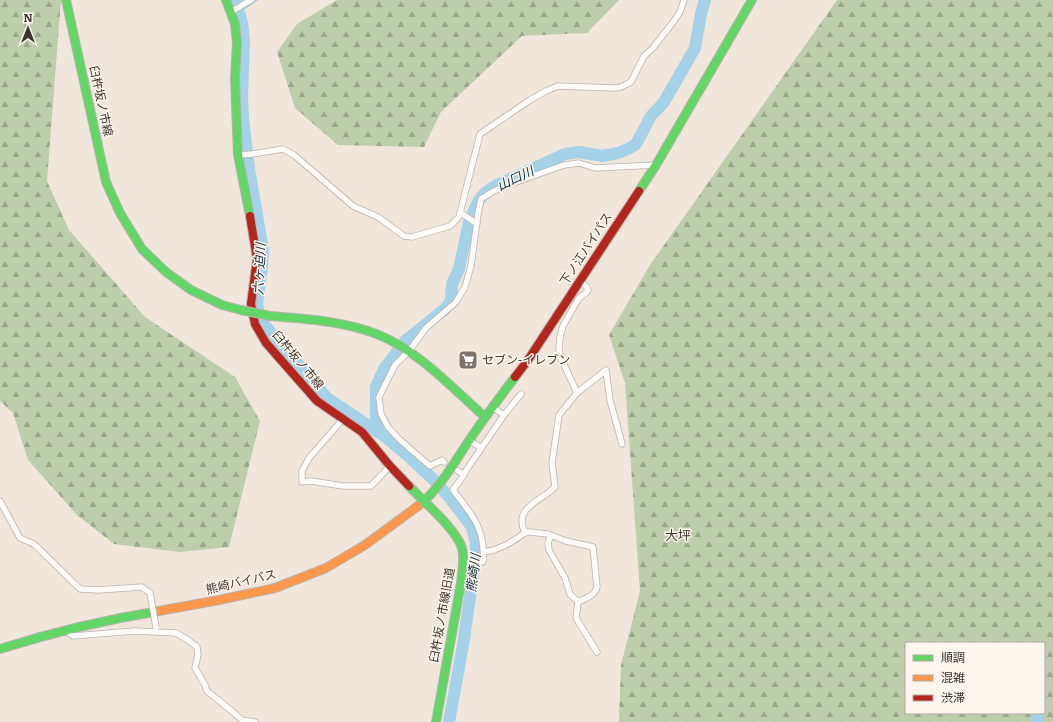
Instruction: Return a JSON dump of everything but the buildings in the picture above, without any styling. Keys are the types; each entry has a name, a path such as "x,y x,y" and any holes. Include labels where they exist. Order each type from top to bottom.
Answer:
{"main road":[{"name":"臼杵坂ノ市線","path":"66,0 106,182 120,213 142,249 166,272 191,290 222,305 270,316 324,321 357,328 394,342 407,350"},
{"name":"臼杵坂ノ市線","path":"226,0 232,11 235,24 237,43 235,78 240,155 257,258 251,304 255,324 266,343 317,401 362,432 390,466 424,501"},
{"name":"下ノ江バイパス","path":"424,501 445,476 492,407 528,360 656,165 752,0"},
{"path":"407,350 419,358 485,417"},
{"name":"臼杵坂ノ市線旧道","path":"424,501 454,533 462,549 465,563 436,722"},
{"name":"熊崎バイパス","path":"0,649 42,636 110,619 219,600 275,588 326,568 365,545 424,501"}],"street":[{"path":"232,11 251,0"},
{"path":"240,155 283,149 294,155 353,206 378,217 404,236 412,237 450,226 461,213 480,134 535,97 558,86 614,88 621,87 631,82 644,56 652,49 674,21 680,12 684,0"},
{"path":"444,462 442,460 430,466 388,427 381,414 379,397 395,365 426,328 456,302 465,287 471,266 478,214 482,199 492,192 564,165 579,163 595,168 656,165"},
{"path":"461,213 477,223"},
{"path":"577,393 562,361 559,349 563,326 579,298 588,290 586,286 579,281"},
{"path":"525,533 522,519 525,511 532,503 554,488 552,463 559,415 577,393 606,370 610,400 622,444"},
{"path":"465,563 483,562 484,552 481,532 477,522 453,490 464,475 461,473 521,394"},
{"path":"492,407 504,415"},
{"path":"343,419 308,458 302,471 302,482 311,481 343,486 371,486 390,466"},
{"path":"469,440 481,448"},
{"path":"0,501 20,538 34,544 80,589 98,590 142,587 150,593 156,630"},
{"path":"484,552 494,550 508,544 525,533 551,535 593,547 598,587 593,595 578,602"},
{"path":"551,535 548,543 549,550 565,578 570,594 578,602"},
{"path":"578,602 576,618 597,652"},
{"path":"68,629 70,634 73,636 156,630 176,633 197,647 198,655 195,668 207,691 242,720 255,722"}],"green space":[{"path":"0,0 61,0 47,181 69,230 145,317 235,377 260,421 229,547 180,552 114,544 77,515 28,460 13,413 0,401"},
{"path":"337,0 619,0 587,33 522,36 441,112 424,147 338,145 295,108 277,52 297,24"},
{"path":"837,0 1053,0 1053,722 619,722 621,665 640,591 625,383 609,335 650,265"}],"water":[{"path":"1031,714 1043,714 1044,722 1030,722"}],"waterway":[{"name":"六ヶ迫川","path":"236,0 242,23 244,40 242,97 243,119 249,169 263,250 257,304 260,320 327,398 384,436 408,456 432,478 450,498 472,527 476,543 476,557 463,645 449,722"},
{"path":"239,12 257,0"},
{"name":"山口川","path":"384,436 380,433 376,418 376,387 384,369 405,341 445,309 451,301 452,284 459,269 469,222 479,200 485,193 495,186 565,154 579,152 602,156 618,153 636,144 651,116 664,102 695,48 705,0"}],"traffic: fast":[{"path":"66,0 106,182 120,213 142,249 166,272 191,290 222,305 241,310"},
{"path":"226,0 235,24 237,43 235,78 238,155 250,216"},
{"path":"639,191 656,165 752,0"},
{"path":"241,310 270,316"},
{"path":"270,316 339,324 366,330 394,342 422,361 485,417"},
{"path":"418,506 440,483 515,377"},
{"path":"409,486 447,524 459,541 463,552 461,583 436,722"},
{"path":"0,649 79,627 159,611"}],"traffic: slow":[{"path":"159,611 275,588 326,568 365,545 418,506"}],"traffic: jam":[{"path":"515,377 528,360 639,191"},
{"path":"250,216 257,259 251,304 255,324 266,343 317,401 362,432 390,466 409,486"}],"place":[{"name":"セブン-イレブン","path":"468,360"}],"district":[{"name":"大坪","path":"678,535"}],"water label":[{"name":"熊崎川","path":"473,573"}]}
